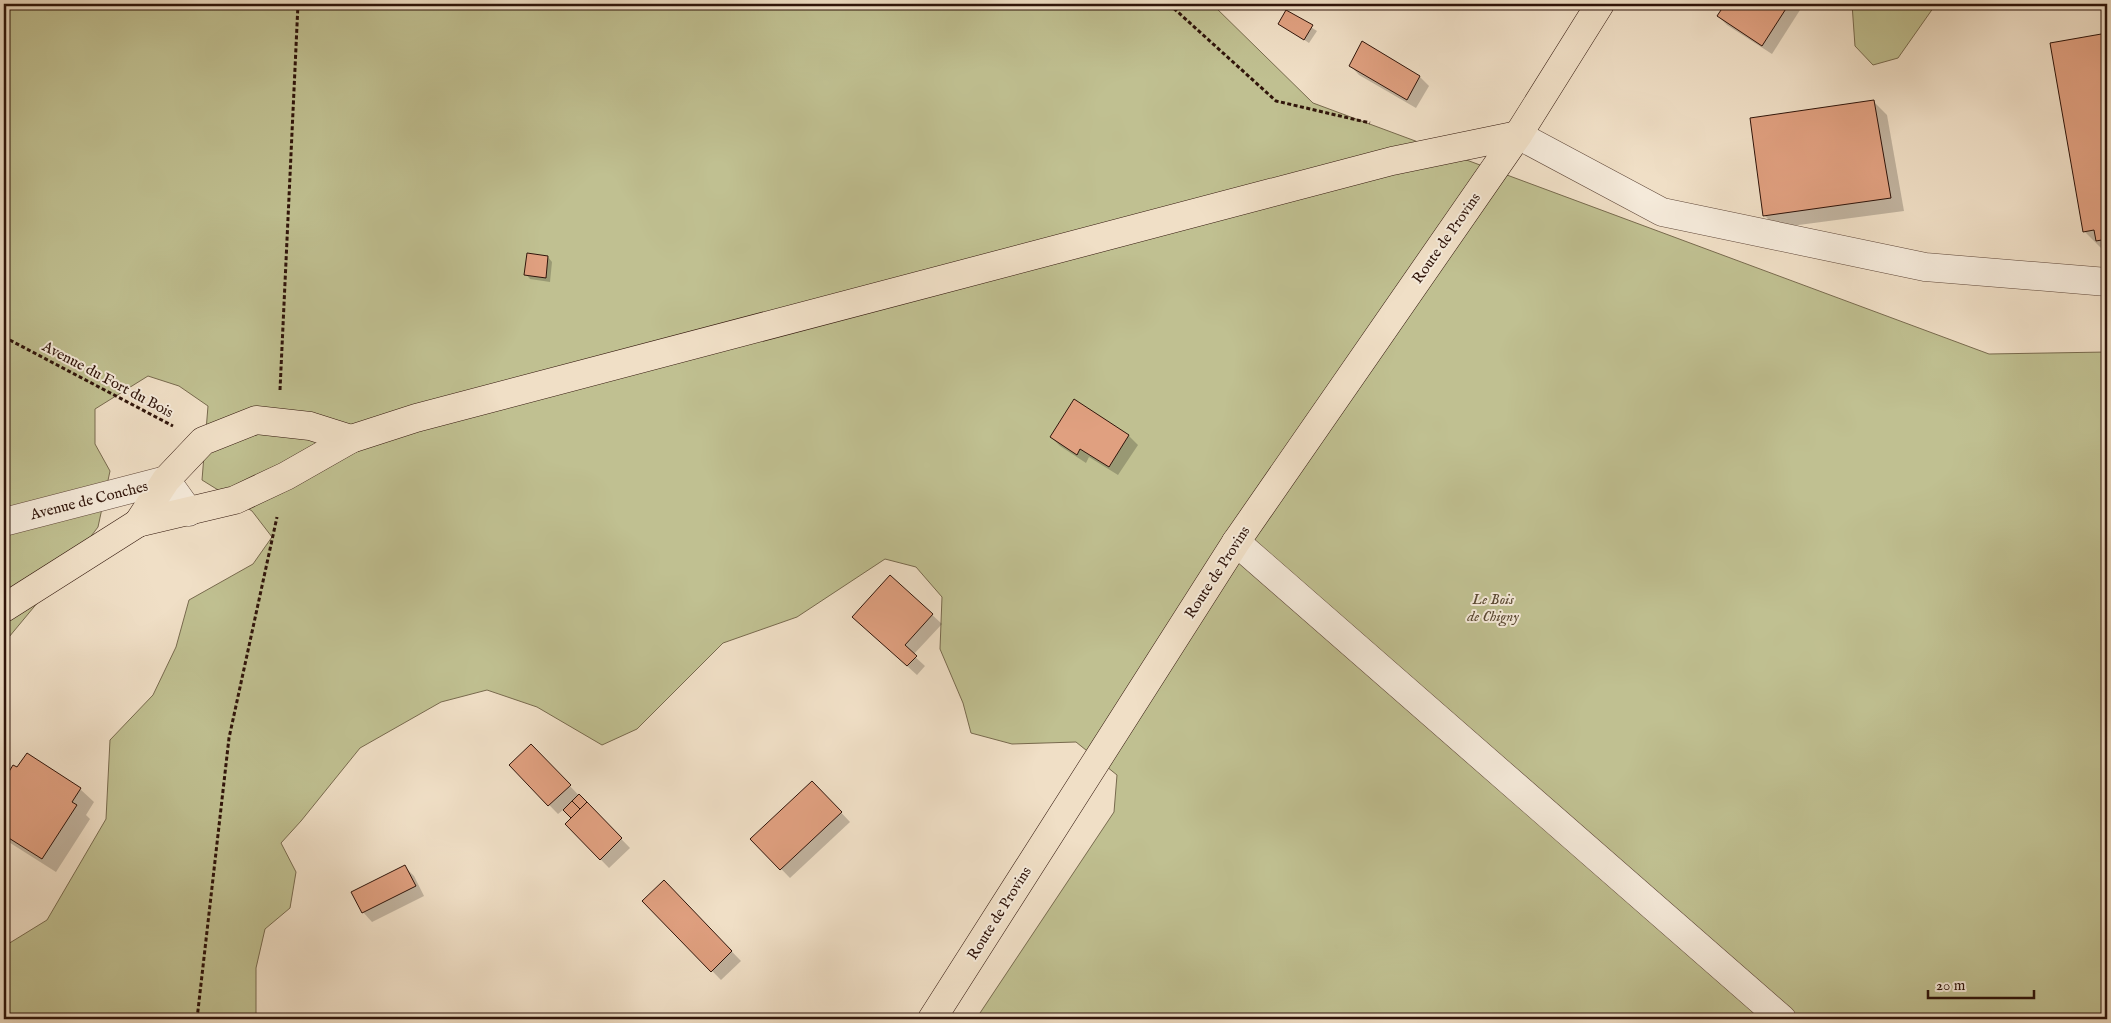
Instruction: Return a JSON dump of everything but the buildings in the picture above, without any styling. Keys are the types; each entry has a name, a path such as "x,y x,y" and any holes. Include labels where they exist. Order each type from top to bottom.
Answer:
{"main road":[{"name":"Route de Provins","path":"932,1019 1236,542 1518,134 1600,4"},
{"path":"4,608 138,523 235,500 286,476 351,439 416,418 1382,163 1518,134"},
{"path":"138,523 166,480 203,441 256,420 310,426 351,439"}],"street":[{"path":"1518,134 1662,212 1925,267 2107,282"},
{"name":"Avenue de Conches","path":"4,522 166,480 189,512"},
{"path":"1236,542 1782,1019"}],"path":[{"path":"278,423 298,4"},
{"path":"1169,4 1276,101 1370,123"},
{"name":"Avenue du Fort du Bois","path":"4,337 203,441"},
{"path":"198,1019 229,738 286,476"}],"green space":[{"name":"Le Bois de Chigny","path":"4,4 1212,4 1313,103 1989,354 2107,352 2107,1019 976,1019 1114,812 1117,775 1076,742 1012,744 971,733 963,703 940,649 942,597 916,567 885,559 797,617 723,643 637,729 602,745 537,707 487,690 441,702 360,748 281,843 296,872 290,908 265,929 256,968 256,1019 4,1019 4,944 8,944 47,920 106,819 110,740 153,695 176,647 189,600 253,564 272,537 252,511 202,480 208,406 179,386 148,376 95,409 95,444 110,471 98,527 4,643"},
{"path":"1852,4 1936,4 1898,58 1873,65 1855,46"}]}
